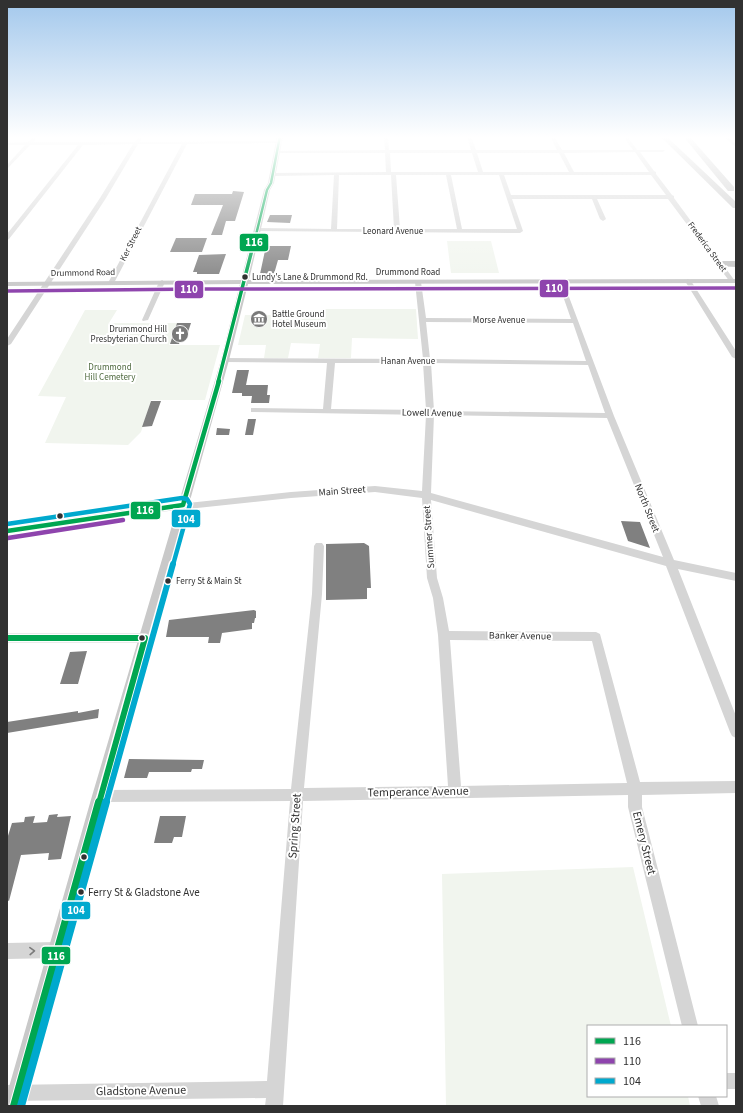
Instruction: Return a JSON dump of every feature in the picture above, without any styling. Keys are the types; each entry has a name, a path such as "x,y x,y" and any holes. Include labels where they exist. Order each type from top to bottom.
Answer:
{"highway":[{"path":"718,188 736,206"},
{"path":"720,264 736,264"}],"main road":[{"path":"13,1097 58,950 100,796 225,360 266,190"},
{"name":"Drummond Road","path":"7,284 162,282 734,281"}],"street":[{"path":"7,238 46,188"},
{"path":"7,344 48,284 109,188"},
{"name":"Ker Street","path":"111,283 161,188"},
{"path":"334,231 336,188"},
{"path":"392,188 397,231"},
{"path":"451,188 460,231"},
{"path":"505,188 508,197 672,197"},
{"name":"Frederica Street","path":"665,188 734,281"},
{"name":"Leonard Avenue","path":"257,230 520,231 508,197"},
{"path":"594,197 602,219"},
{"path":"688,281 736,357"},
{"path":"145,320 162,282"},
{"name":"Summer Street","path":"418,282 427,361 430,413 426,494 432,578 438,598 444,635 455,791"},
{"name":"North Street","path":"561,282 610,416 670,563 736,732"},
{"name":"Morse Avenue","path":"422,320 576,321"},
{"name":"Hanan Avenue","path":"225,360 591,363"},
{"path":"327,410 331,360"},
{"name":"Lowell Avenue","path":"254,410 327,410 610,416"},
{"name":"Main Street","path":"7,531 80,519 183,505 370,489 388,490 426,494 670,563 736,577"},
{"name":"Spring Street","path":"274,1106 297,795 317,594 319,546"},
{"name":"Banker Avenue","path":"444,635 596,637"},
{"name":"Emery Street","path":"596,637 635,788 635,807 690,1025"},
{"path":"7,638 145,638"},
{"name":"Temperance Avenue","path":"100,796 297,795 736,787"},
{"path":"7,952 58,950"},
{"name":"Gladstone Avenue","path":"13,1097 275,1089"}],"green space":[{"path":"447,241 491,241 499,273 451,273"},
{"path":"324,309 416,309 418,339 352,338 351,358 318,358 320,344 291,343 288,358 264,358 266,345 238,345 245,315 312,315 323,311"},
{"name":"Drummond Hill Cemetery","path":"85,310 117,310 109,323 177,323 169,345 220,345 205,400 151,400 141,432 128,445 45,443 66,397 38,396"},
{"path":"633,867 671,1025 587,1025 587,1097 688,1097 690,1106 446,1106 442,874"}],"building":[{"path":"233,191 244,192 235,221 226,221 222,235 211,235 223,205 191,205 195,194 232,194"},
{"path":"270,215 292,215 290,223 267,222"},
{"path":"176,238 207,238 202,252 170,252"},
{"path":"266,246 291,246 288,260 278,260 274,274 260,274"},
{"path":"226,254 219,274 197,274 197,272 193,272 199,255"},
{"name":"Drummond Hill Presbyterian Church","path":"177,323 191,323 185,341 180,341 179,344 170,344"},
{"path":"237,370 249,370 246,385 268,385 267,395 270,395 269,403 251,403 252,396 242,396 242,393 232,393"},
{"path":"151,401 161,401 152,426 142,427"},
{"path":"248,419 256,419 253,435 245,435"},
{"path":"217,428 230,429 229,435 216,435"},
{"path":"621,521 640,522 650,548 628,541"},
{"path":"364,543 369,546 371,588 367,588 367,599 326,600 326,544"},
{"path":"254,610 256,611 256,618 254,623 252,623 252,629 222,633 220,643 208,643 209,637 166,637 169,620"},
{"path":"87,651 78,684 60,684 70,652"},
{"path":"99,709 98,718 7,733 7,722"},
{"path":"129,759 204,760 202,769 192,769 191,772 149,772 147,778 124,778"},
{"path":"58,814 57,817 71,816 61,859 48,860 49,853 21,855 9,901 7,900 7,839 12,823 24,822 25,817 35,816 33,823 47,822 49,815"},
{"path":"160,816 186,816 182,837 174,837 172,843 154,843"}],"transit line":[{"name":"116","path":"7,531 183,505 225,360 268,188"},
{"name":"110","path":"7,291 199,289 736,288"},
{"name":"104","path":"7,524 182,498 187,499 190,504 21,1106"},
{"name":"110","path":"8,538 123,520"},
{"name":"116","path":"7,638 145,638 14,1106"}],"place":[{"name":"Lundy's Lane & Drummond Rd.","path":"245,277"},
{"name":"Battle Ground Hotel Museum","path":"259,319"},
{"name":"Drummond Hill Presbyterian Church","path":"180,334"},
{"name":"Ferry St & Main St","path":"168,581"},
{"name":"Ferry St & Gladstone Ave","path":"81,892"}]}
